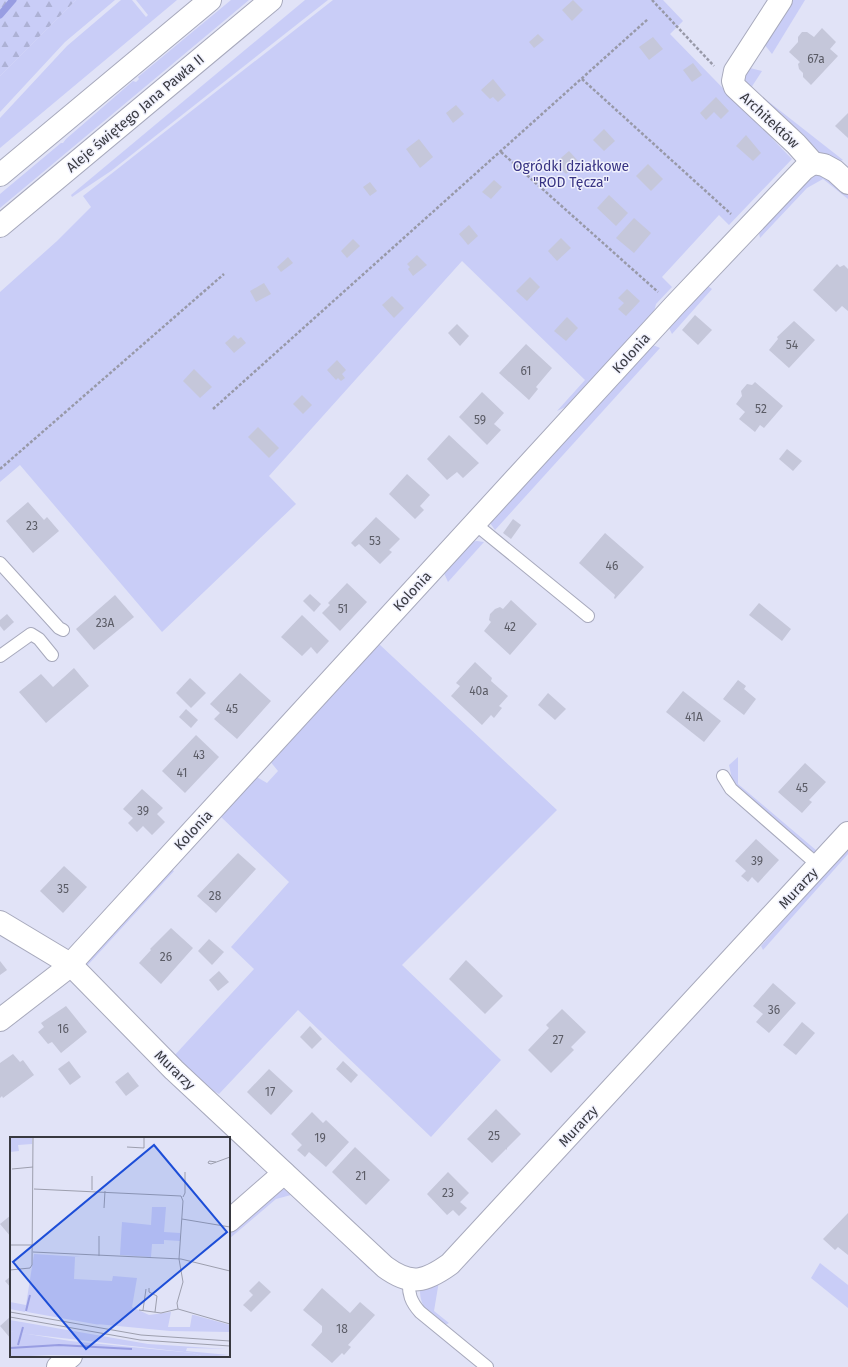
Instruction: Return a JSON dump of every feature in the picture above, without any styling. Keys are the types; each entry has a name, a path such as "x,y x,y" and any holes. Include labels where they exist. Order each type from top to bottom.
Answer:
{"main road":[{"path":"0,175 210,0"},
{"name":"Aleje świętego Jana Pawła II","path":"0,226 271,0"},
{"name":"Architektów","path":"781,0 736,71 733,81 735,87 796,144 813,163 824,165 835,171 848,182"},
{"name":"Kolonia","path":"0,1020 59,975 70,964 674,306 804,169 813,163"},
{"name":"Murarzy","path":"70,964 174,1070 284,1174 385,1267 398,1277 409,1280 436,1274 450,1264 848,833"},
{"path":"0,922 70,964"},
{"path":"230,1220 284,1174"},
{"path":"58,1367 70,1357"}],"lane":[{"path":"474,523 588,616"},
{"path":"0,563 59,628 63,630"},
{"path":"0,656 30,634 39,639 52,655"},
{"path":"723,776 731,789 819,866"},
{"path":"409,1280 409,1291 412,1303 420,1312 487,1367"}],"path":[{"path":"652,0 721,73 733,81"},
{"path":"213,409 648,19"},
{"path":"582,78 747,229"},
{"path":"501,152 674,306"},
{"path":"0,469 224,274"}],"green space":[{"path":"0,0 76,0 0,76"},
{"path":"76,0 115,0 65,42 0,112 0,76"},
{"path":"121,0 132,0 146,17 148,15 136,0 177,0 0,148 0,118 67,46"},
{"path":"231,0 249,0 0,208 0,194 61,143 63,143 133,81 136,82 139,79 138,77"},
{"path":"305,0 328,0 111,171 72,197 71,195"},
{"name":"Ogródki działkowe \"ROD Tęcza\"","path":"333,0 663,0 683,21 670,34 792,159 729,225 719,215 662,277 672,287 656,304 653,316 577,402 557,411 585,380 462,261 269,476 296,504 162,632 20,465 0,482 0,292 57,241 91,207 83,196"},
{"path":"790,0 805,0 772,54 764,44"},
{"path":"750,68 762,71 751,88 843,160 837,162 817,151 742,82 745,71"},
{"path":"812,175 825,175 848,192 848,199 823,179 807,188 760,238 758,228"},
{"path":"705,284 712,289 672,334 667,324"},
{"path":"653,345 660,348 495,530 490,523 490,518"},
{"path":"470,542 484,542 448,582 443,571"},
{"path":"379,644 557,810 402,965 501,1060 431,1137 298,1010 219,1094 201,1084 173,1057 254,969 231,947 289,882 219,815 255,776 267,783 278,771 269,760"},
{"path":"738,757 738,784 817,851 814,854 737,786 732,779 729,765"},
{"path":"848,847 848,854 763,950 761,946"},
{"path":"168,868 174,871 86,967 85,970 85,958"},
{"path":"284,1189 291,1190 374,1264 369,1269 333,1233 291,1195 276,1199 230,1238 230,1231 267,1200"},
{"path":"820,1263 848,1285 848,1308 811,1278"},
{"path":"439,1281 434,1311 449,1323 443,1326 430,1315 424,1307 420,1297 420,1291 425,1286"}],"building":[{"path":"573,0 583,10 572,21 562,10"},
{"path":"822,28 836,42 830,49 838,56 811,85 803,77 803,73 799,69 798,64 800,62 789,52 798,42 798,37 802,32 807,32 814,37"},
{"path":"538,34 544,40 534,48 529,42"},
{"path":"653,37 663,49 649,60 639,47"},
{"path":"693,63 702,75 692,82 683,70"},
{"path":"493,79 506,95 498,102 493,97 490,99 481,90"},
{"path":"716,97 729,111 721,119 714,112 706,120 700,113"},
{"path":"456,105 464,114 453,123 446,113"},
{"path":"848,113 848,138 835,126"},
{"path":"604,129 615,141 604,151 593,140"},
{"path":"746,135 761,153 753,161 736,146"},
{"path":"419,139 433,157 420,168 406,149"},
{"path":"569,151 579,162 566,174 555,163"},
{"path":"648,164 663,179 651,191 636,176"},
{"path":"494,180 502,187 491,199 482,192"},
{"path":"370,182 377,191 370,196 363,187"},
{"path":"609,195 628,213 616,226 597,208"},
{"path":"634,218 651,233 634,253 616,238"},
{"path":"469,225 478,236 468,245 459,234"},
{"path":"561,238 571,248 557,261 548,251"},
{"path":"353,239 360,246 347,258 341,251"},
{"path":"417,255 427,265 413,276 408,269 410,267 407,264"},
{"path":"288,257 293,263 281,272 277,267"},
{"path":"837,264 840,267 844,265 848,269 848,311 842,306 836,312 813,290"},
{"path":"530,277 540,287 527,301 516,291"},
{"path":"264,283 271,294 256,302 250,291"},
{"path":"627,289 640,301 626,316 618,309 624,303 618,298"},
{"path":"392,296 404,308 394,318 382,305"},
{"path":"695,315 712,330 698,345 682,330"},
{"path":"567,317 578,328 566,341 554,331"},
{"path":"794,321 815,340 789,368 769,350 778,339 777,337"},
{"path":"457,324 469,336 460,346 448,333"},
{"path":"234,335 238,339 241,337 246,343 234,353 225,343"},
{"path":"526,344 552,368 536,387 538,389 529,400 499,373"},
{"path":"337,360 346,370 342,374 345,378 341,381 338,378 336,380 327,370"},
{"path":"194,369 212,387 200,398 183,381"},
{"path":"755,382 783,406 764,428 760,425 755,432 739,419 745,412 736,404 742,396 741,391 747,384 752,385"},
{"path":"482,392 504,413 494,424 501,430 487,445 459,417"},
{"path":"302,395 312,405 303,414 293,404"},
{"path":"258,427 279,448 269,458 248,437"},
{"path":"449,435 479,463 463,478 457,472 447,480 427,459"},
{"path":"787,449 802,461 793,471 779,459"},
{"path":"407,474 430,495 420,506 424,510 415,519 389,494"},
{"path":"28,502 44,520 47,517 59,531 33,553 6,521"},
{"path":"376,517 400,539 389,550 392,552 380,564 359,544 355,547 351,543"},
{"path":"513,519 521,525 511,539 503,533"},
{"path":"605,533 644,567 615,599 615,595 579,563"},
{"path":"347,583 367,602 340,631 322,613 330,605 328,603"},
{"path":"310,594 321,604 314,612 303,601"},
{"path":"115,595 134,617 94,650 76,629"},
{"path":"511,600 537,624 510,655 484,631 491,622 489,620 490,614 495,609 500,607 503,609"},
{"path":"759,603 791,629 782,641 749,615"},
{"path":"7,614 14,622 4,631 0,626 0,620"},
{"path":"302,615 329,641 317,654 311,647 302,656 281,637"},
{"path":"475,662 492,678 491,681 508,696 499,706 502,708 494,718 491,715 482,725 451,696 460,686 456,683"},
{"path":"74,668 89,686 46,723 19,692 41,674 53,687"},
{"path":"240,673 271,701 237,739 214,719 220,713 210,704"},
{"path":"190,678 206,693 191,708 176,693"},
{"path":"738,680 746,686 744,689 756,699 744,715 723,699"},
{"path":"683,691 721,721 704,742 666,712"},
{"path":"548,693 566,709 555,720 538,705"},
{"path":"186,709 198,720 191,728 179,717"},
{"path":"196,735 219,757 185,793 162,771"},
{"path":"805,763 826,782 809,800 812,802 802,813 778,792"},
{"path":"142,789 163,808 157,814 165,822 152,835 143,826 137,832 128,823 133,818 123,809"},
{"path":"756,839 779,860 758,883 752,877 748,882 741,876 746,871 735,861"},
{"path":"238,853 256,869 216,913 197,896"},
{"path":"64,866 87,887 63,913 40,891"},
{"path":"171,928 193,948 161,984 139,963 151,950 150,949"},
{"path":"209,939 224,952 212,965 198,951"},
{"path":"466,960 503,996 485,1014 449,979"},
{"path":"0,961 7,970 0,975"},
{"path":"219,971 229,982 218,991 209,980"},
{"path":"773,983 796,1003 769,1033 756,1022 763,1014 753,1006"},
{"path":"66,1006 87,1032 61,1053 52,1042 48,1044 38,1032 44,1027 41,1023"},
{"path":"562,1009 586,1032 571,1047 574,1050 551,1073 528,1050 549,1028 546,1025"},
{"path":"802,1022 815,1033 796,1055 783,1045"},
{"path":"310,1026 322,1039 312,1049 300,1037"},
{"path":"13,1054 20,1062 23,1060 34,1075 3,1098 2,1096 0,1098 0,1063"},
{"path":"69,1061 81,1077 70,1085 58,1069"},
{"path":"343,1061 358,1075 351,1083 336,1069"},
{"path":"269,1069 293,1091 271,1115 247,1092"},
{"path":"128,1072 139,1086 126,1096 115,1082"},
{"path":"496,1109 521,1134 507,1148 507,1150 506,1149 492,1163 467,1139"},
{"path":"312,1112 323,1123 326,1120 349,1142 326,1167 309,1152 305,1157 297,1150 302,1145 291,1134"},
{"path":"355,1147 390,1180 366,1205 332,1172"},
{"path":"448,1172 469,1193 460,1202 467,1208 459,1216 453,1210 447,1215 427,1194"},
{"path":"848,1213 848,1255 838,1247 835,1250 823,1239"},
{"path":"10,1216 10,1236 0,1224"},
{"path":"10,1277 10,1287 5,1281"},
{"path":"259,1281 271,1292 251,1312 243,1305 253,1295 249,1291"},
{"path":"322,1288 350,1313 360,1302 375,1315 348,1345 351,1347 344,1355 342,1353 332,1363 311,1345 322,1332 322,1326 303,1310"},
{"path":"10,1317 10,1338 0,1326"}],"waterway":[{"path":"0,15 13,0"}]}
